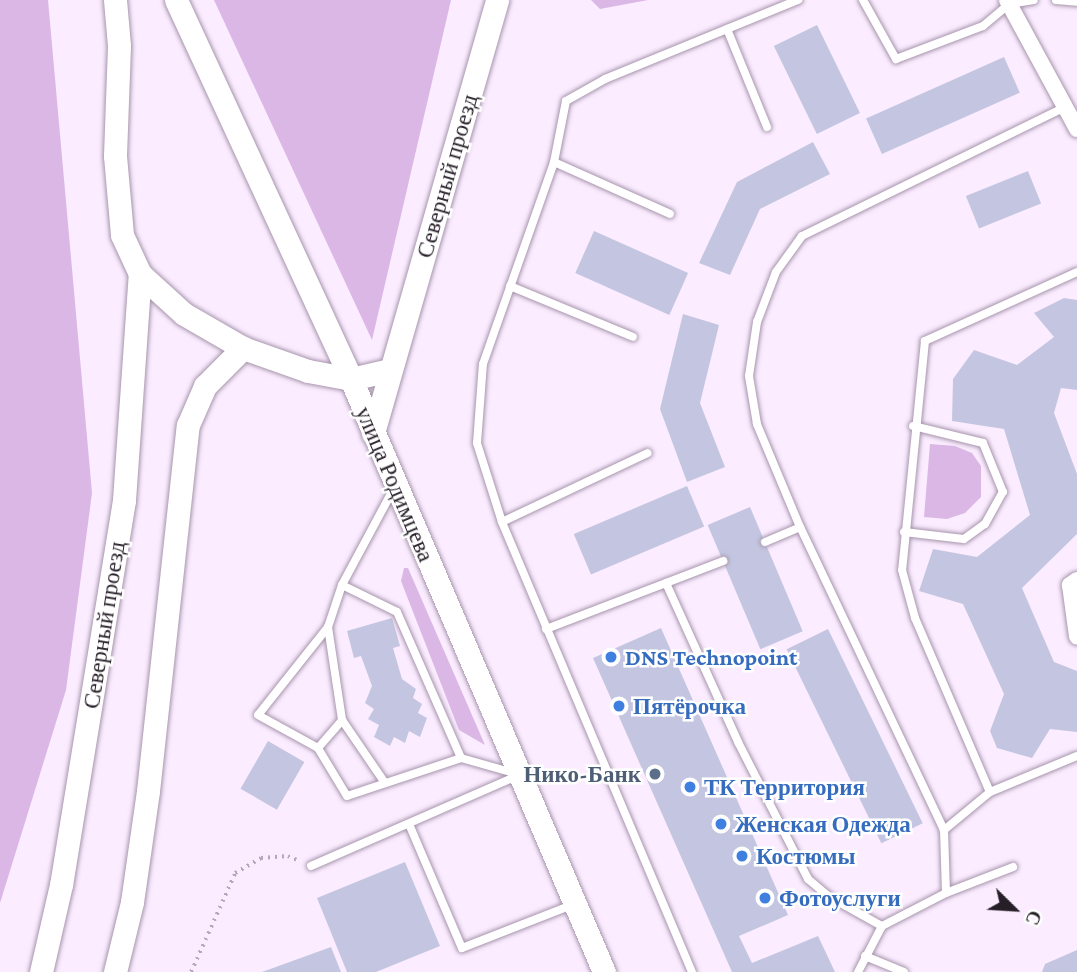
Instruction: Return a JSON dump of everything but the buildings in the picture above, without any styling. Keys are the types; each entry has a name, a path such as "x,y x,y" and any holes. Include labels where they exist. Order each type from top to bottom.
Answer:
{"main road":[{"path":"115,0 119,46 115,156 122,235 140,274 184,314 243,348 308,371 351,379 390,370"},
{"name":"улица Родимцева","path":"176,0 351,379 604,972"},
{"name":"Северный проезд","path":"373,433 497,0"},
{"name":"Северный проезд","path":"41,972 61,885 124,500 140,274"},
{"path":"115,972 132,902 148,791 188,425 205,386 243,348"}],"street":[{"path":"1008,2 1067,106 1077,129"},
{"path":"1077,580 1070,585 1077,637"}],"lane":[{"path":"692,972 502,522 477,443 483,364 554,162 566,101 606,79 798,0"},
{"path":"863,0 896,60 983,26 1008,2 1034,0"},
{"path":"1056,0 1077,2"},
{"path":"727,29 767,127"},
{"path":"946,893 944,830 800,527 757,424 749,376 757,322 776,272 802,236 1067,106"},
{"path":"554,162 670,214"},
{"path":"990,792 915,618 902,570 913,426 925,341 1077,272"},
{"path":"510,286 633,337"},
{"path":"904,533 964,539 985,524 1003,492 983,443 913,426"},
{"path":"502,522 648,453"},
{"path":"396,486 342,585 328,627 258,715 318,748 346,796 461,758 520,775"},
{"path":"765,542 800,527"},
{"path":"546,629 723,561"},
{"path":"666,583 738,742 808,879 828,897 882,926"},
{"path":"342,585 397,612 461,758"},
{"path":"328,627 342,720 385,783"},
{"path":"318,748 342,720"},
{"path":"944,830 990,792 1077,756"},
{"path":"311,866 520,775"},
{"path":"409,824 462,948 575,904"},
{"path":"858,972 882,926 946,893 1013,867"},
{"path":"865,956 904,972"}],"path":[{"path":"191,972 235,873 261,858 288,856 311,866"}],"shaded area":[{"path":"0,0 48,0 92,493 66,690 0,903"},
{"path":"214,0 451,0 372,340"},
{"path":"591,0 648,0 600,9"},
{"path":"930,444 955,446 972,453 981,466 981,497 965,513 947,519 924,517"},
{"path":"404,568 408,568 485,745 459,730 401,581"}],"place":[{"name":"DNS Technopoint","path":"611,657"},
{"name":"Пятёрочка","path":"619,706"},
{"name":"Нико-Банк","path":"655,774"},
{"name":"ТК Территория","path":"690,787"},
{"name":"Женская Одежда","path":"721,824"},
{"name":"Костюмы","path":"742,856"},
{"name":"Фотоуслуги","path":"765,898"}]}
